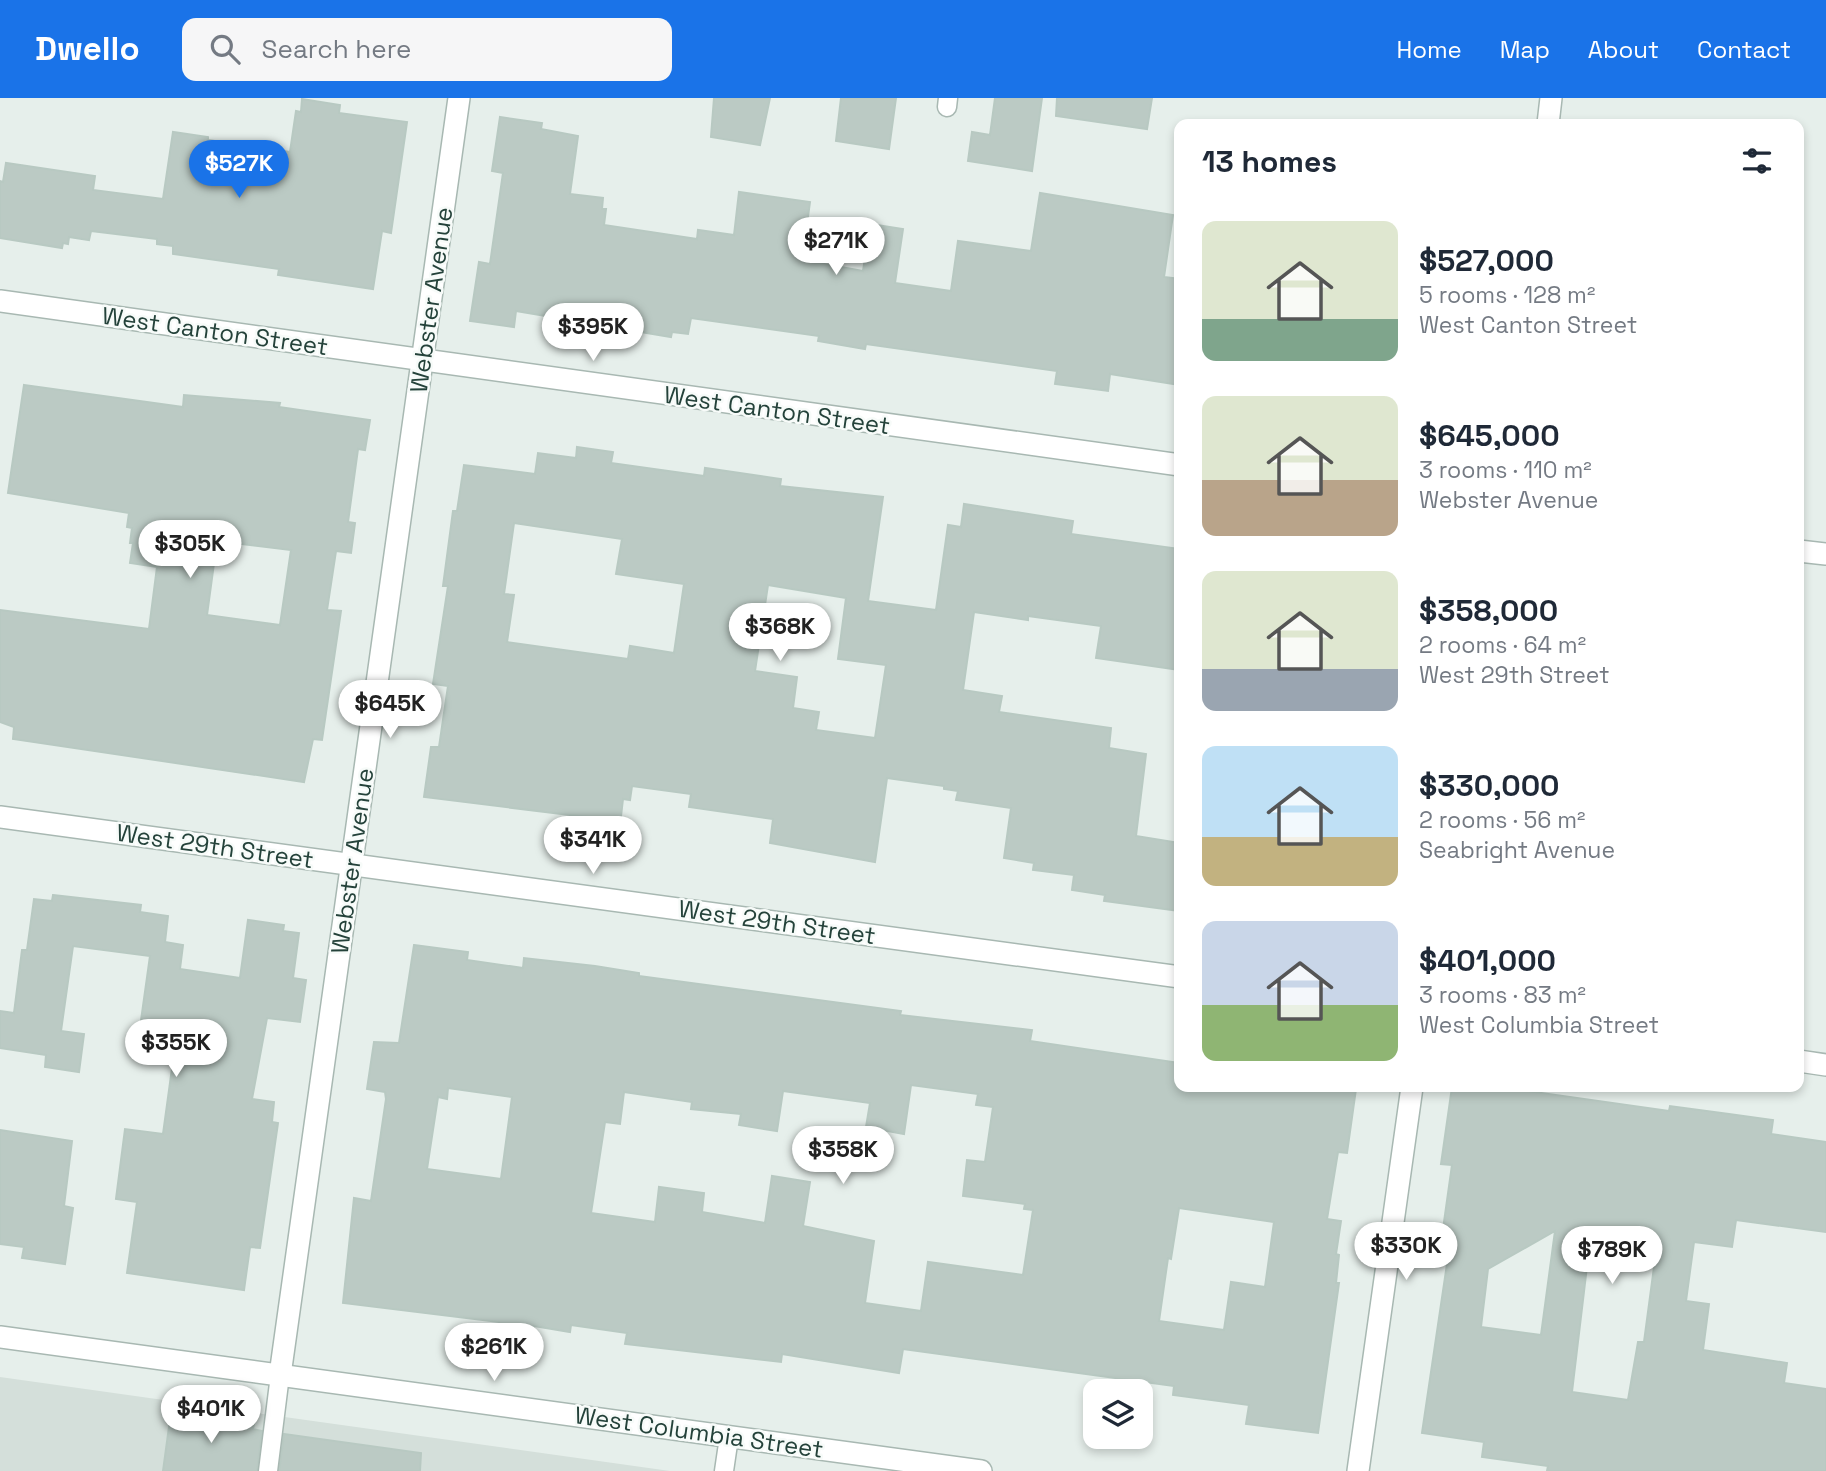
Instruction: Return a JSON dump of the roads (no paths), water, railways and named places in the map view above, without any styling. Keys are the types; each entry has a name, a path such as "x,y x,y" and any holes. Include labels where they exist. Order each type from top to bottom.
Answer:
{"street":[{"name":"Webster Avenue","path":"280,1375 459,98"},
{"path":"1549,119 1551,98"},
{"name":"West Canton Street","path":"0,301 1174,465"},
{"path":"1804,552 1826,554"},
{"name":"West 29th Street","path":"0,817 1174,976"},
{"path":"1804,1062 1826,1065"},
{"path":"1358,1471 1411,1092"},
{"name":"West Columbia Street","path":"0,1337 981,1471"}],"lane":[{"path":"268,1471 280,1375"},
{"path":"724,1471 729,1437"}]}
